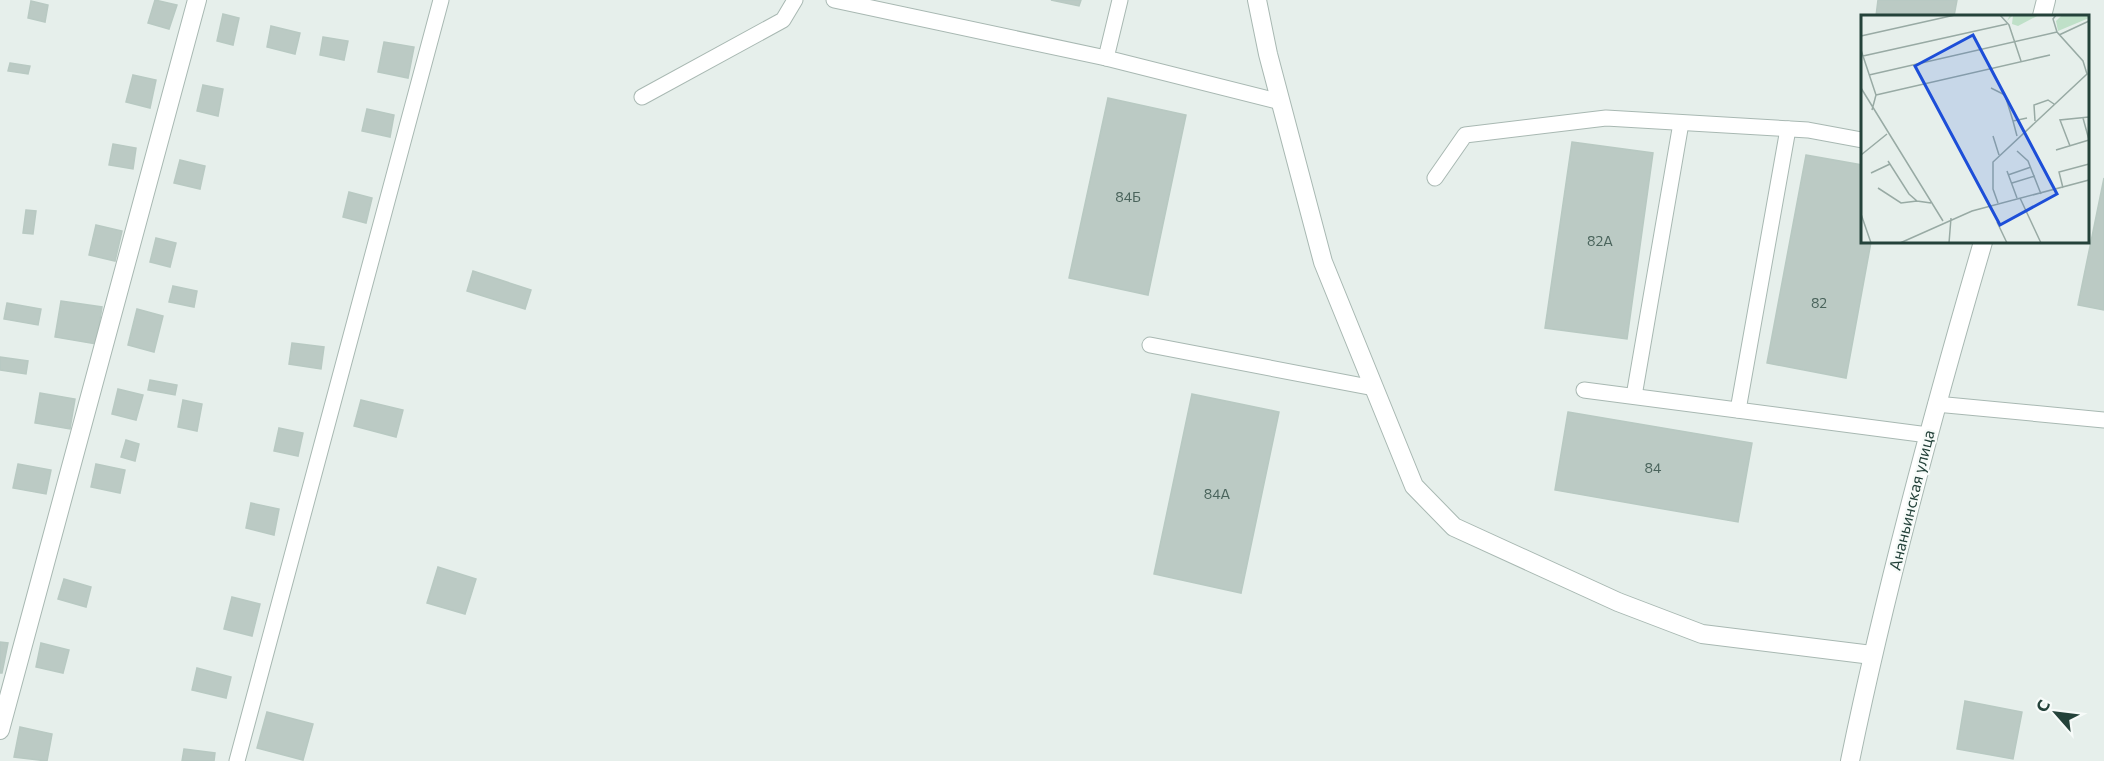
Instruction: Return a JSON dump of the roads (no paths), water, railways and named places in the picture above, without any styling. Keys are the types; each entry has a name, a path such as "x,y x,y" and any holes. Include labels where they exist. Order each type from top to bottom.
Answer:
{"street":[{"path":"0,730 197,0"},
{"path":"1257,0 1323,262 1414,486 1455,527 1618,602 1702,634 1872,655"},
{"path":"2042,15 2046,0"},
{"name":"Ананьинская улица","path":"1850,761 1872,655 1928,435 1983,243"}],"lane":[{"path":"237,761 441,0"},
{"path":"642,97 783,20 795,0"},
{"path":"834,0 1106,58 1281,102"},
{"path":"1106,58 1120,0"},
{"path":"1435,178 1465,135 1606,118 1808,130 1861,140"},
{"path":"1634,396 1682,123"},
{"path":"1738,410 1788,129"},
{"path":"1150,345 1374,388"},
{"path":"1584,390 1928,435"},
{"path":"1936,404 2104,420"}]}
